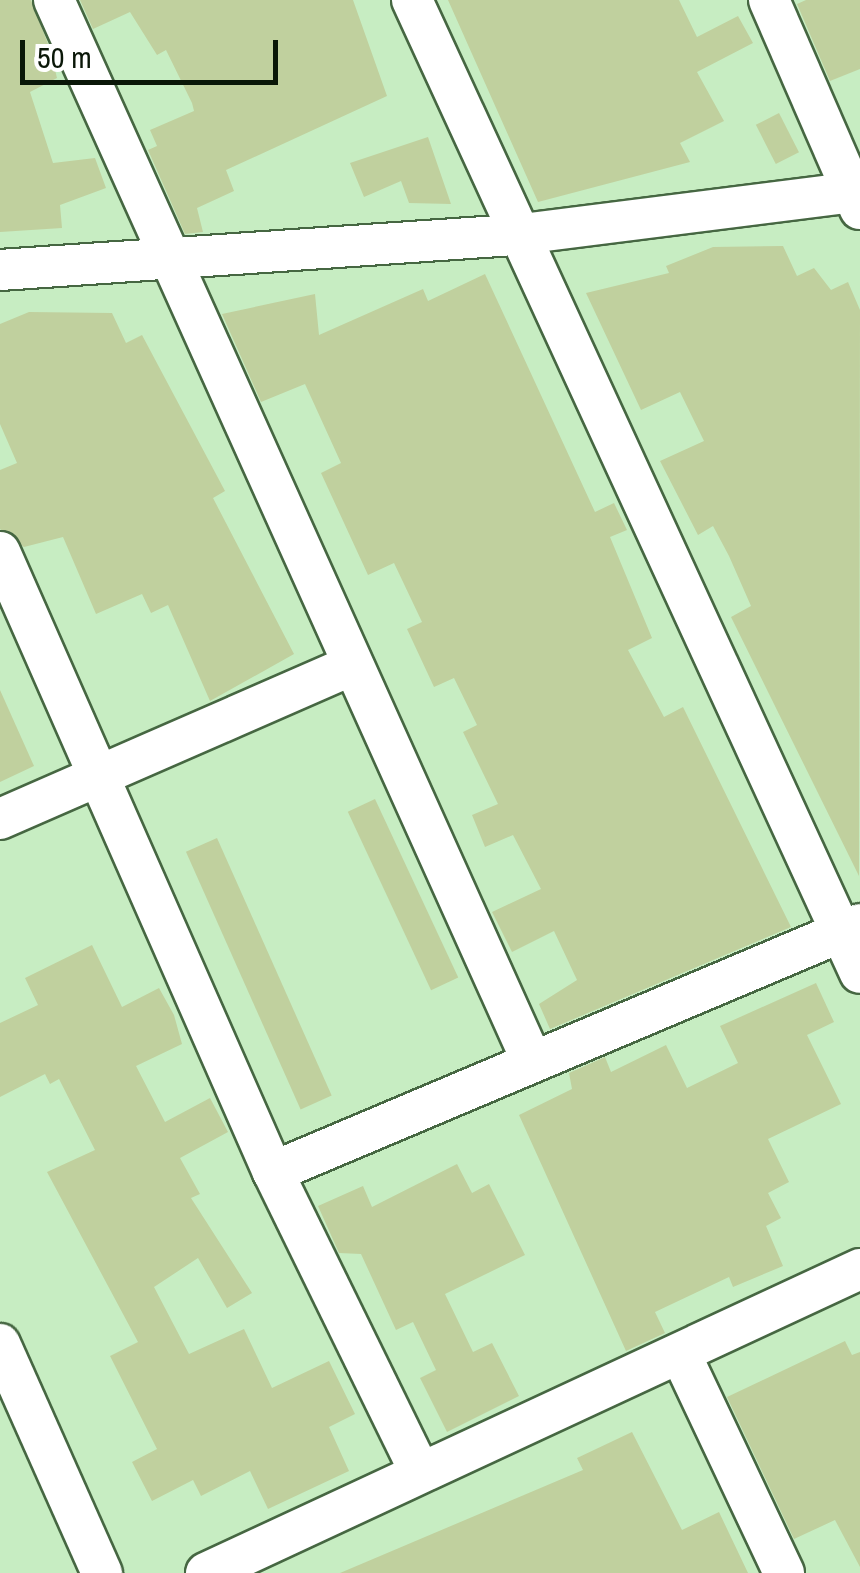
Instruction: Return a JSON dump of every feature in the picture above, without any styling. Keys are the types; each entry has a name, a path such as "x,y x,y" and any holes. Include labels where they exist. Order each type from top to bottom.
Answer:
{"street":[{"path":"54,0 165,258 532,1061"},
{"path":"412,0 514,236 850,929 860,974"},
{"path":"0,270 514,236 858,197 769,0"},
{"path":"0,552 105,773 273,1172 420,1472"},
{"path":"0,818 352,665"},
{"path":"273,1172 850,929"},
{"path":"206,1573 860,1269"},
{"path":"0,1344 102,1573"},
{"path":"681,1355 784,1573"}],"building":[{"path":"0,0 31,0 50,49 57,78 30,92 53,163 95,158 106,188 60,205 62,228 0,232"},
{"path":"80,0 353,0 387,96 226,170 234,191 197,208 203,232 185,234 148,150 157,146 150,130 194,111 192,103 166,50 157,55 130,12 93,29"},
{"path":"448,0 679,0 697,37 738,16 753,43 697,72 724,121 680,143 690,162 538,202"},
{"path":"806,0 860,0 860,69 830,81 797,4"},
{"path":"779,113 799,152 776,164 756,125"},
{"path":"428,137 451,204 409,203 401,181 364,197 350,163"},
{"path":"783,246 797,276 814,268 831,290 848,282 860,310 859,876 731,617 751,606 729,556 713,526 698,535 660,461 704,441 680,392 641,410 586,293 669,273 666,266 713,247"},
{"path":"485,274 595,512 614,503 627,530 610,537 652,638 628,650 664,717 683,707 791,927 550,1029 539,1004 577,980 554,931 512,952 492,912 541,889 513,835 485,847 472,815 498,804 463,732 477,725 454,678 434,687 407,629 422,622 394,563 368,575 321,473 341,463 305,384 261,402 222,314 315,294 319,335 423,289 428,301"},
{"path":"29,312 112,313 126,343 142,335 225,491 213,498 294,654 210,701 168,605 151,613 142,594 96,614 63,537 24,547 0,529 0,470 17,463 0,424 0,324"},
{"path":"0,690 34,766 0,782"},
{"path":"375,799 458,978 431,990 348,812"},
{"path":"217,838 332,1096 301,1109 186,852"},
{"path":"92,945 122,1007 159,988 174,1015 182,1044 136,1066 165,1122 210,1098 228,1132 180,1158 200,1194 191,1198 252,1293 227,1308 198,1258 154,1287 189,1354 244,1329 272,1388 329,1361 355,1414 329,1427 349,1471 268,1509 250,1471 201,1496 193,1480 152,1501 132,1462 157,1449 110,1356 138,1342 47,1172 95,1150 59,1079 50,1084 45,1074 0,1097 0,1023 38,1005 25,978"},
{"path":"816,983 834,1022 807,1035 841,1104 768,1139 789,1182 768,1193 781,1218 766,1226 783,1266 733,1287 729,1277 655,1312 665,1333 626,1351 519,1115 572,1089 569,1073 605,1057 611,1072 666,1045 687,1088 738,1063 720,1026"},
{"path":"457,1164 472,1193 489,1184 525,1255 445,1294 473,1352 492,1343 519,1396 447,1432 420,1378 436,1370 413,1322 396,1330 361,1254 339,1253 318,1206 363,1186 372,1207"},
{"path":"845,1341 852,1355 860,1352 860,1567 835,1520 794,1539 727,1397"},
{"path":"632,1432 682,1530 719,1512 748,1573 340,1573 583,1470 577,1458"}]}
